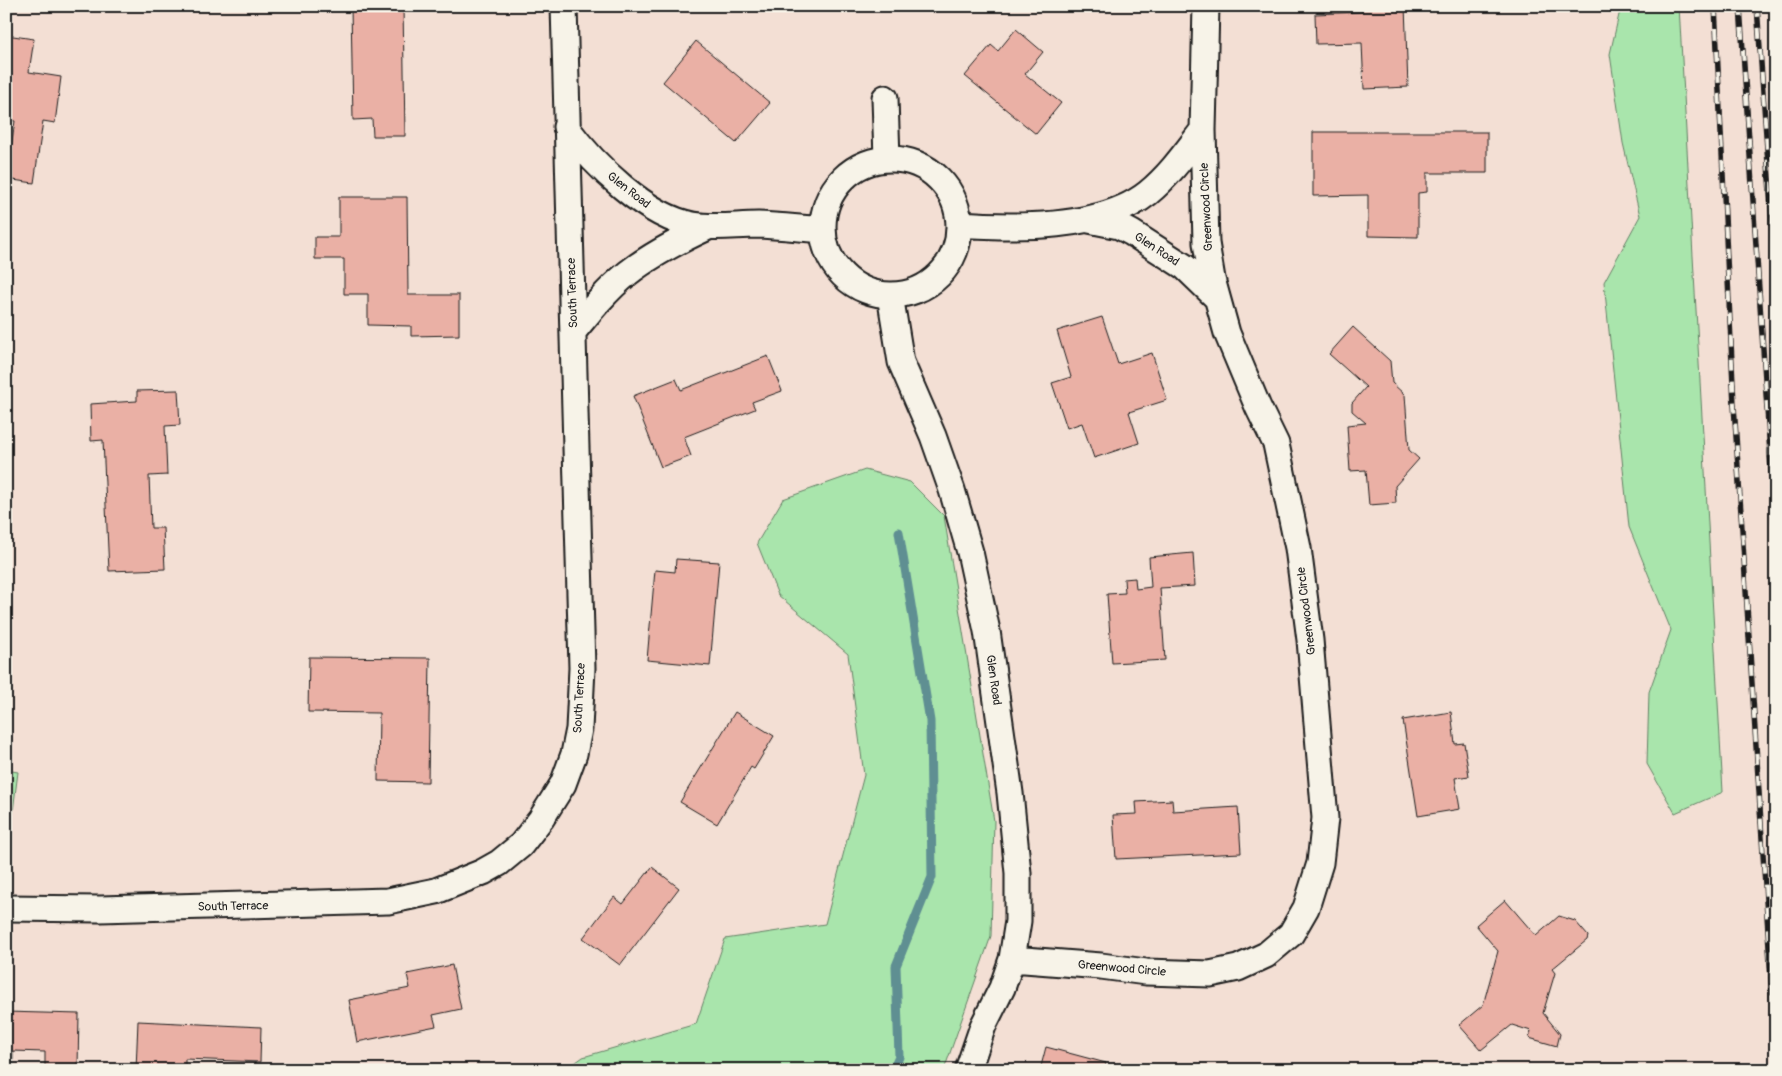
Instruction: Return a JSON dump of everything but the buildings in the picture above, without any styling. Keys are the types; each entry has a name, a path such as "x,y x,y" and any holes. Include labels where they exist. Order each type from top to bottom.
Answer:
{"street":[{"name":"South Terrace","path":"6,908 100,909 388,901 436,891 483,872 499,863 521,845 541,820 563,784 574,754 580,729 582,668 564,6"},
{"name":"Greenwood Circle","path":"1012,959 1155,972 1210,974 1238,968 1266,955 1290,934 1306,908 1320,863 1326,818 1310,640 1298,548 1276,444 1258,407 1228,333 1217,298 1206,243 1203,130 1206,6"},
{"path":"885,98 888,159"},
{"name":"Glen Road","path":"566,128 600,167 649,207 680,222 708,227 759,225 822,230"},
{"name":"Glen Road","path":"958,224 1041,226 1088,219 1121,209 1147,194 1174,169 1203,130"},
{"path":"888,159 911,162 927,170 945,186 957,213 958,224 957,241 948,263 933,280 923,287 906,293 890,294 877,293 854,284 837,268 826,247 822,230 828,201 840,181 855,168 868,162 888,159"},
{"name":"Glen Road","path":"1088,219 1119,226 1132,232 1185,267 1217,298"},
{"name":"Glen Road","path":"574,332 600,299 628,273 666,248 708,227"},
{"name":"Glen Road","path":"890,294 901,362 933,436 952,490 970,552 987,631 1010,793 1018,872 1018,921 1012,959 1002,988 983,1026 968,1070"}],"green space":[{"path":"1621,6 1679,6 1723,792 1675,813 1647,764 1649,692 1671,630 1629,527 1604,282 1640,216 1623,143 1610,54"},
{"path":"865,470 910,482 944,516 994,821 991,936 944,1070 565,1070 583,1057 696,1024 725,939 825,924 864,775 848,654 778,595 757,543 783,499"},
{"path":"6,770 18,772 12,819 6,818"}],"waterway":[{"path":"893,1070 899,1057 896,966 932,877 930,721 899,532"}],"railway":[{"path":"1715,6 1734,405 1776,1055"},
{"path":"1740,6 1776,543"},
{"path":"1757,6 1776,278"}]}
